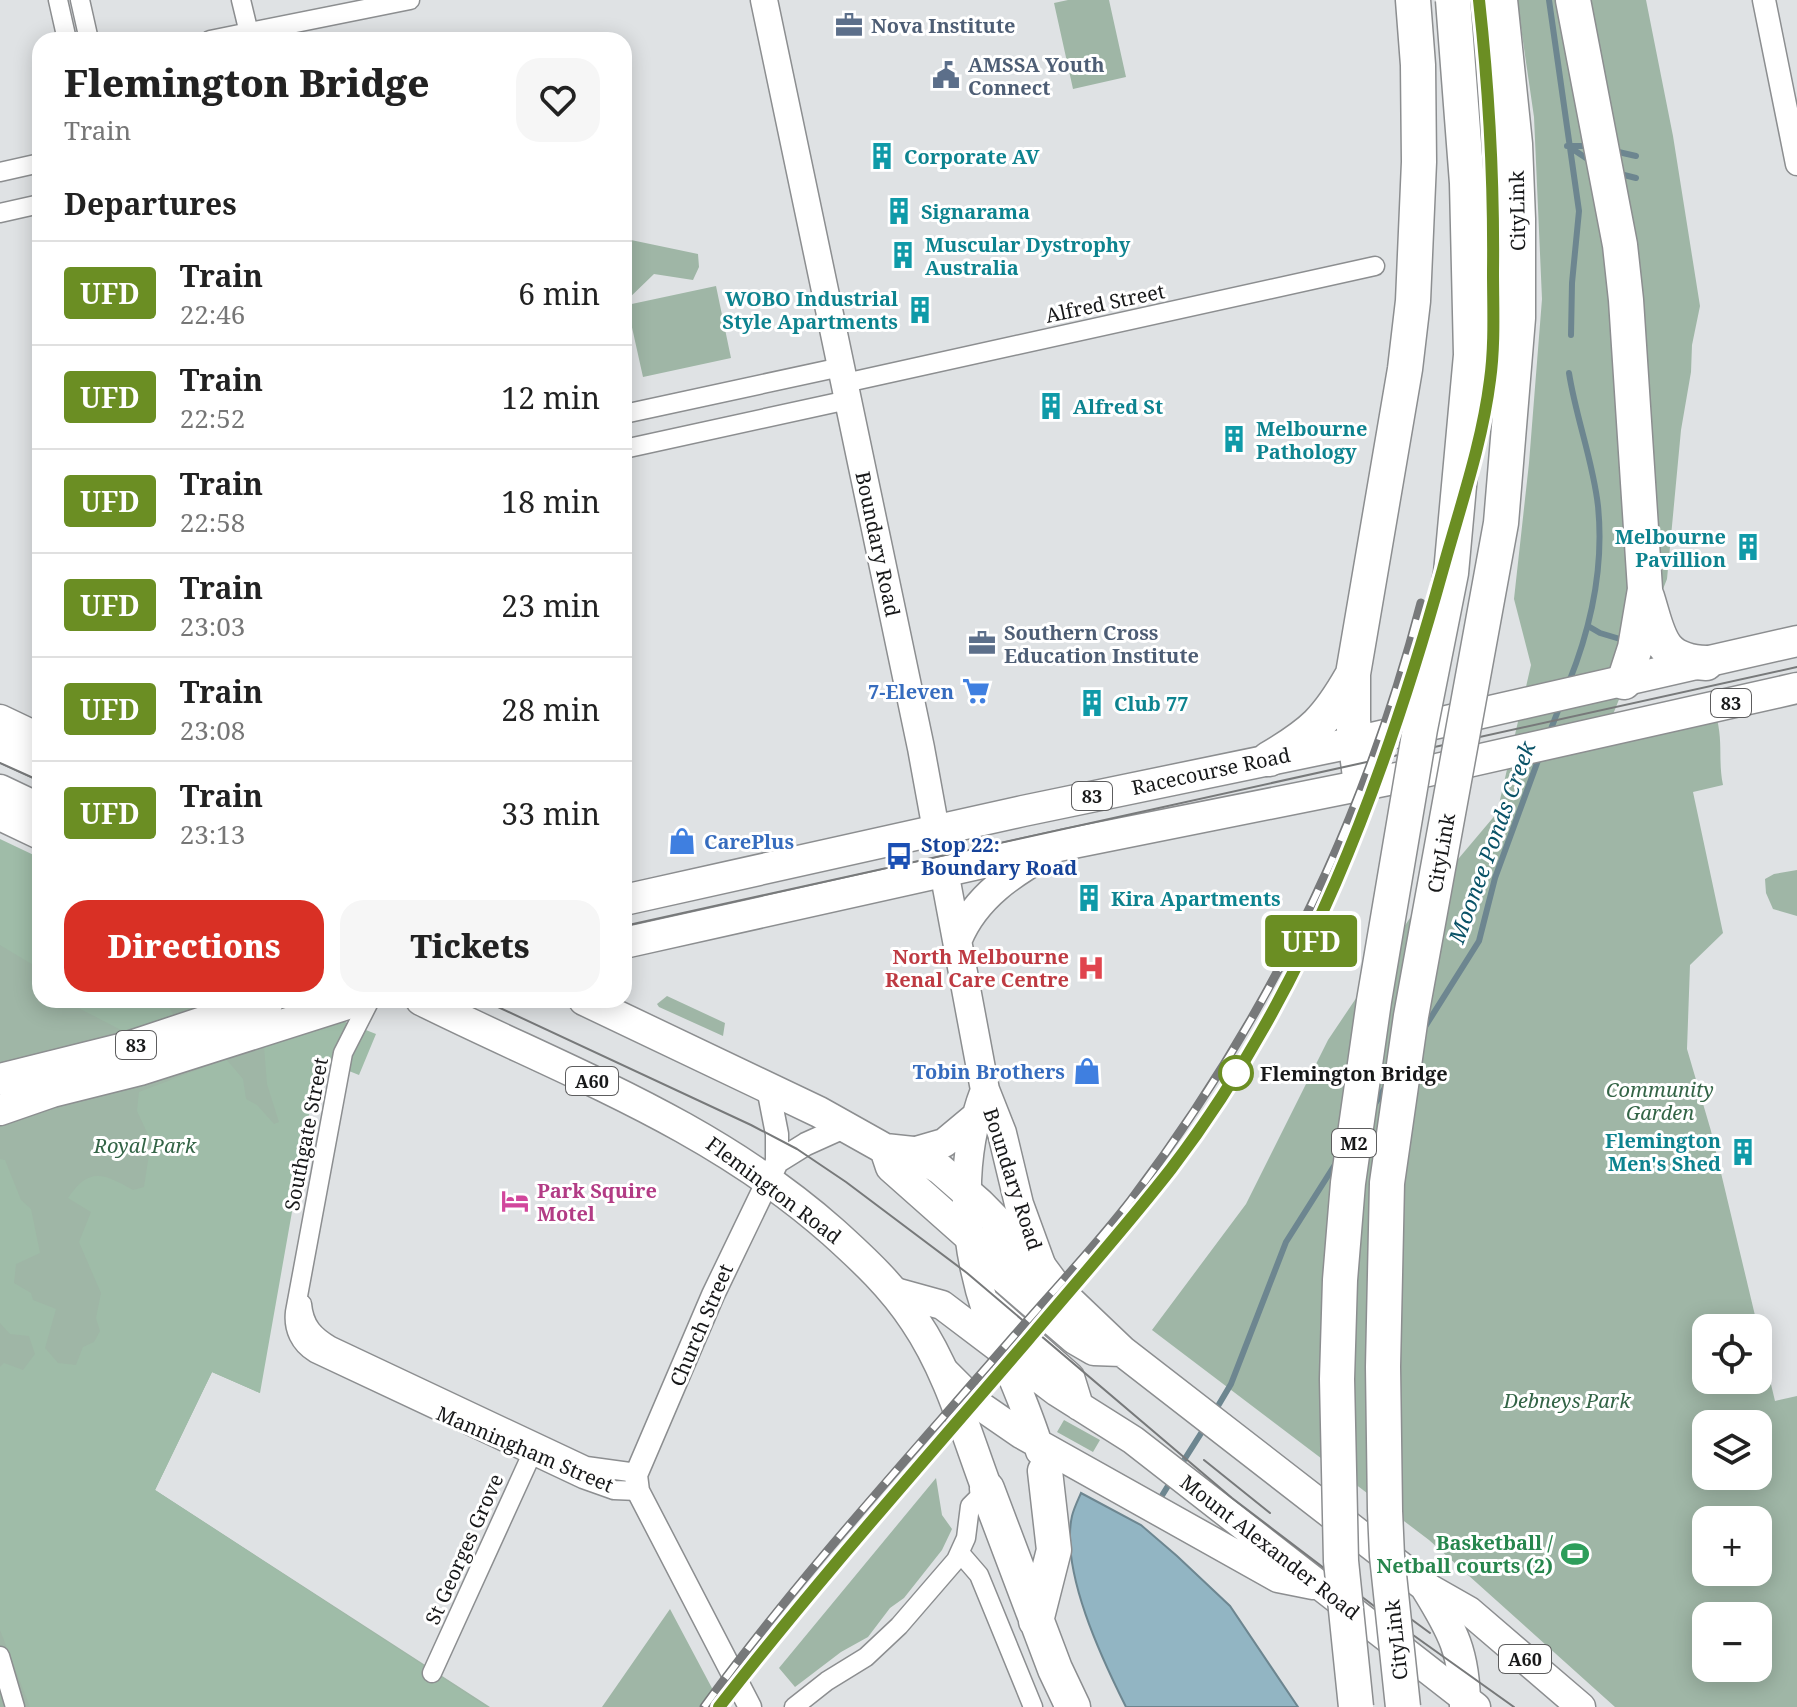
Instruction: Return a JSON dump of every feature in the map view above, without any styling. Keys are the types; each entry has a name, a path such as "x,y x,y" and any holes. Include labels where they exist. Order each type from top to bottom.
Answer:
{"highway":[{"path":"1361,785 1355,741 1354,667 1405,369 1413,301 1419,162 1418,65 1413,0"},
{"name":"CityLink","path":"1356,1707 1341,1561 1337,1379 1340,1280 1348,1183 1374,1001 1420,729 1451,573 1471,355 1467,183 1453,0"},
{"name":"CityLink","path":"1403,1707 1385,1511 1383,1367 1387,1183 1411,1016 1465,731 1502,508 1518,318 1518,219 1515,144 1500,0"},
{"path":"1573,0 1620,245 1648,628 1603,718 1585,736"},
{"path":"1648,628 1674,656 1689,662 1706,663"},
{"name":"Racecourse Road","path":"632,898 1618,683 1797,641"},
{"path":"1269,759 1304,739 1317,727 1335,705 1354,667"},
{"name":"83","path":"632,941 1063,845 1361,785 1797,688"},
{"path":"0,746 32,760"},
{"path":"0,790 32,805"},
{"name":"Boundary Road","path":"936,830 944,871"},
{"name":"83","path":"0,1079 128,1047 245,1008"},
{"name":"83","path":"0,1110 52,1092 173,1060 335,1008"},
{"name":"Flemington Road","path":"438,1008 654,1110 727,1152 773,1172 895,1292"},
{"name":"A60","path":"601,1008 940,1169 967,1192 1122,1351 1425,1586"},
{"name":"A60","path":"899,1150 891,1167 979,1243 1010,1262 1024,1275 1047,1276"},
{"name":"A60","path":"979,1243 996,1270 1075,1339 1094,1350 1122,1351"},
{"path":"895,1292 923,1333 941,1368 1036,1621 1073,1707"},
{"path":"1036,1621 1054,1550 1041,1457"},
{"path":"1425,1586 1449,1623 1459,1647 1468,1704"}],"main road":[{"name":"Boundary Road","path":"764,0 936,830"},
{"path":"0,719 32,734"},
{"path":"0,816 32,831"},
{"path":"958,939 968,917 986,896 1010,876 1063,845"},
{"name":"Boundary Road","path":"944,871 985,1090 1002,1133 1019,1204 1047,1276"},
{"name":"Boundary Road","path":"985,1090 974,1118 967,1192 979,1243 976,1275 1041,1457"},
{"path":"899,1150 944,1143 974,1118"},
{"name":"Flemington Road","path":"895,1292 942,1305 1036,1376 1139,1446"},
{"path":"983,1301 1070,1377 1079,1406"},
{"path":"941,1368 980,1407 1041,1457 1110,1483 1278,1578 1322,1587"},
{"name":"Mount Alexander Road","path":"1139,1446 1224,1509 1468,1704"},
{"name":"A60","path":"1425,1586 1469,1611 1581,1707"}],"street":[{"path":"58,0 65,32"},
{"path":"80,0 87,32"},
{"path":"241,0 249,32"},
{"path":"254,32 410,0"},
{"path":"1764,0 1797,162"},
{"path":"0,172 32,165"},
{"path":"0,213 32,206"},
{"name":"Alfred Street","path":"632,447 845,383 1375,266"},
{"name":"Alfred Street","path":"632,413 845,383"},
{"name":"Southgate Street","path":"300,1322 301,1282 344,1048 366,1008"},
{"path":"768,1088 777,1134 773,1172"},
{"path":"773,1172 806,1144 846,1126"},
{"name":"Church Street","path":"637,1482 713,1295 773,1172"},
{"name":"Manningham Street","path":"300,1322 301,1341 310,1351 534,1449 614,1490 637,1482 750,1707"},
{"name":"St Georges Grove","path":"432,1673 534,1449"},
{"path":"794,1707 827,1681 860,1661 899,1626 960,1553 970,1521 970,1506 987,1489"},
{"path":"960,1553 979,1575 1033,1707"},
{"path":"0,1656 15,1707"}],"green space":[{"path":"1109,0 1126,77 1073,89 1054,3"},
{"path":"1517,0 1646,0 1673,136 1700,306 1681,430 1667,579 1600,747 1717,719 1723,785 1693,792 1723,933 1690,965 1687,1049 1711,1131 1755,1314 1692,1314 1692,1394 1772,1394 1772,1388 1775,1401 1797,1396 1797,1707 1615,1707 1429,1540 1152,1330 1246,1204 1328,1040 1416,909 1497,813 1531,665 1514,599 1542,299 1534,117"},
{"path":"632,240 698,254 699,267 693,280 654,274 632,295"},
{"path":"716,286 731,358 643,377 632,328 632,304"},
{"path":"0,839 32,854 32,964 0,945"},
{"name":"Royal Park","path":"0,864 32,878 32,1008 292,1008 321,1032 252,1315 260,1393 212,1372 155,1490 490,1707 0,1707"},
{"path":"1797,870 1797,916 1773,909 1766,893 1765,879"},
{"path":"667,996 725,1023 723,1036 659,1007 657,1004"},
{"path":"78,1008 170,1008 174,1016 151,1030 123,1031"},
{"name":"Royal Park","path":"343,1021 376,1034 359,1075 319,1059 260,1393 212,1372 155,1490 487,1707 30,1707 0,1630 0,1367 4,1363 23,1370 35,1354 29,1336 10,1334 0,1323 0,1159 5,1160 21,1200 31,1209 40,1253 16,1264 14,1283 31,1293 33,1300 56,1309 45,1348 58,1363 76,1365 83,1347 94,1342 100,1331 96,1318 101,1293 79,1242 91,1212 68,1198 90,1177 105,1177 133,1190 144,1187 151,1141 137,1111 139,1092 226,1059 243,1079 246,1099 257,1105 274,1124 279,1122 267,1084 264,1047"},
{"path":"1064,1420 1100,1440 1093,1452 1057,1432"},
{"path":"936,1478 942,1515 952,1529 942,1550 868,1637 841,1652 795,1687 779,1668"},
{"path":"670,1609 722,1707 602,1707"}],"water":[{"path":"1081,1493 1141,1525 1230,1606 1298,1707 1126,1707 1095,1640 1077,1588 1070,1538 1072,1516"}],"waterway":[{"name":"Moonee Ponds Creek","path":"1549,0 1579,211 1571,335"},
{"path":"1567,146 1592,146"},
{"path":"1568,146 1592,162"},
{"path":"1614,151 1636,156"},
{"path":"1616,173 1636,178"},
{"name":"Moonee Ponds Creek","path":"1569,373 1596,489 1599,528 1594,596 1584,640 1569,682"},
{"path":"1588,626 1620,639"},
{"name":"Moonee Ponds Creek","path":"1549,734 1561,703"},
{"name":"Moonee Ponds Creek","path":"1423,1030 1479,941 1495,878 1540,755"},
{"name":"Moonee Ponds Creek","path":"1373,1107 1386,1086"},
{"name":"Moonee Ponds Creek","path":"1215,1411 1231,1384 1286,1242 1336,1163"},
{"name":"Moonee Ponds Creek","path":"1179,1468 1205,1427"},
{"name":"Moonee Ponds Creek","path":"1158,1502 1171,1481"}],"tram line":[{"path":"632,924 1797,667"},
{"path":"0,763 32,777"},
{"path":"500,1008 751,1125 797,1149 846,1182 967,1273 1232,1498 1399,1625 1514,1707"},
{"path":"1204,1460 1270,1513"},
{"path":"1385,1600 1430,1633"}],"railway":[{"path":"704,1707 815,1565 1117,1218 1226,1061 1268,990 1340,841 1371,764 1421,603"},
{"path":"1137,1211 1198,1131 1252,1046 1301,958 1344,866"},
{"path":"719,1707 823,1578 1111,1242"}],"train":[{"name":"UFD","path":"719,1707 823,1578 1114,1240 1172,1168 1262,1031 1329,901 1404,706 1486,406 1493,341 1492,129 1479,0"}],"place":[{"name":"Nova Institute","path":"849,25"},
{"name":"AMSSA Youth Connect","path":"946,75"},
{"name":"Corporate AV","path":"882,156"},
{"name":"Signarama","path":"899,211"},
{"name":"Muscular Dystrophy Australia","path":"903,255"},
{"name":"WOBO Industrial Style Apartments","path":"920,310"},
{"name":"Alfred St","path":"1051,406"},
{"name":"Melbourne Pathology","path":"1234,439"},
{"name":"Melbourne Pavillion","path":"1748,547"},
{"name":"Southern Cross Education Institute","path":"982,643"},
{"name":"7-Eleven","path":"976,691"},
{"name":"Club 77","path":"1092,703"},
{"name":"CarePlus","path":"682,841"},
{"name":"Stop 22: Boundary Road","path":"899,856"},
{"name":"Kira Apartments","path":"1089,898"},
{"name":"North Melbourne Renal Care Centre","path":"1091,968"},
{"name":"Tobin Brothers","path":"1087,1071"},
{"name":"Flemington Bridge","path":"1236,1073"},
{"name":"Flemington Men's Shed","path":"1743,1152"},
{"name":"Park Squire Motel","path":"515,1201"},
{"name":"Basketball / Netball courts (2)","path":"1575,1554"}],"park label":[{"name":"Community Garden","path":"1660,1100"},
{"name":"Debneys Park","path":"1567,1400"}]}
